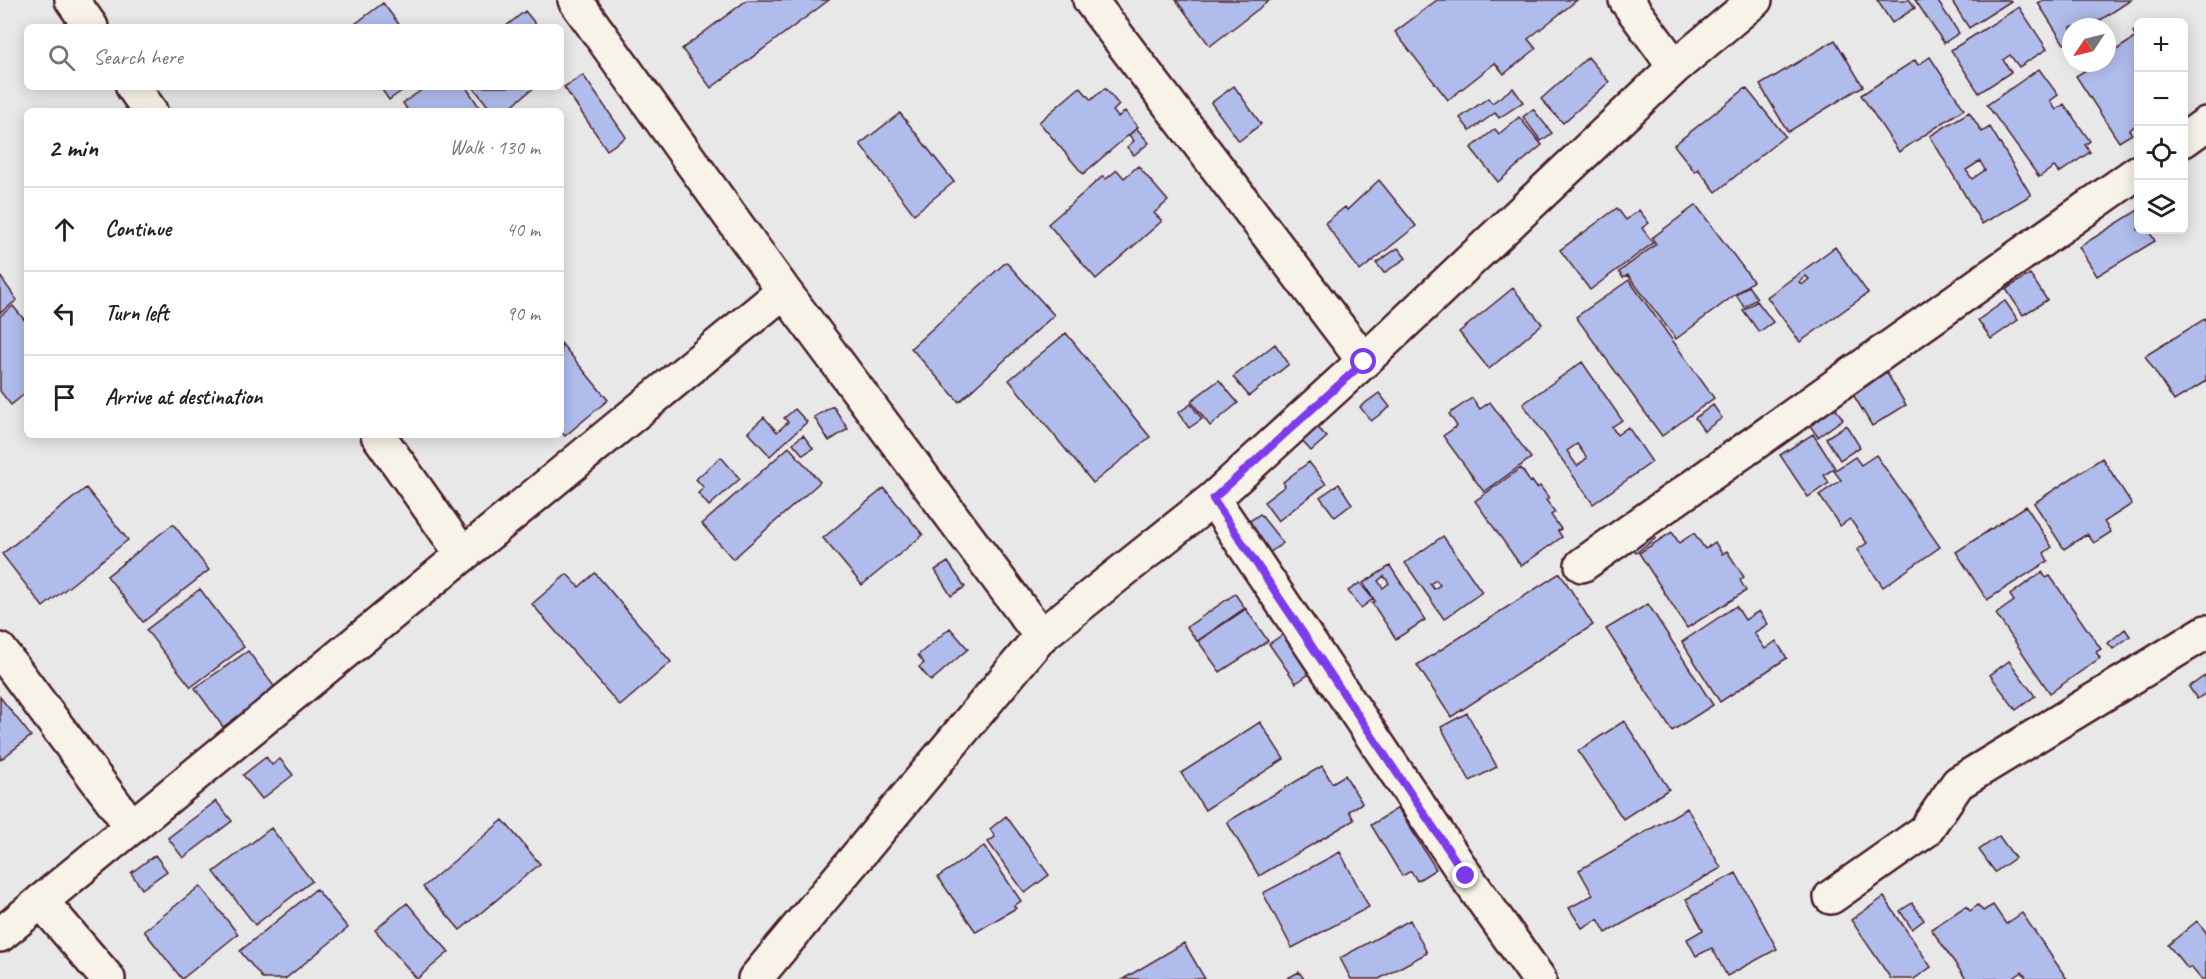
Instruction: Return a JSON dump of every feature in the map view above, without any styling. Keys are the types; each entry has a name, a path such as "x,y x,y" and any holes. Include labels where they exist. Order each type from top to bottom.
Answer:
{"street":[{"path":"72,0 89,24"},
{"path":"574,0 784,291 1041,636"},
{"path":"1090,0 1364,362"},
{"path":"1626,0 1675,67"},
{"path":"755,979 1041,636 1213,499 1364,362 1675,67 1755,0"},
{"path":"135,90 148,108"},
{"path":"2188,137 2206,124"},
{"path":"1582,565 2134,176"},
{"path":"0,935 784,291"},
{"path":"380,438 463,555"},
{"path":"1213,499 1466,876 1539,979"},
{"path":"1831,897 1925,831 1958,783 2206,632"},
{"path":"0,650 132,826"},
{"path":"41,901 108,979"}],"building":[{"path":"747,0 829,0 711,88 682,49"},
{"path":"1176,0 1270,0 1210,46"},
{"path":"1437,0 1577,0 1528,39 1536,49 1504,74 1495,63 1448,100 1395,32"},
{"path":"1877,0 1910,0 1915,8 1892,23"},
{"path":"1915,0 1937,0 1959,33 1944,43"},
{"path":"1951,0 2010,0 2011,1 1969,28"},
{"path":"2043,0 2131,0 2104,18 2062,18 2062,41 2038,3"},
{"path":"383,3 399,24 355,24"},
{"path":"2019,7 2047,49 2019,67 2010,55 2003,60 2011,72 1979,93 1951,50"},
{"path":"525,11 536,24 509,24"},
{"path":"2134,38 2134,127 2129,130 2132,134 2119,142 2076,76 2082,72 2116,72 2116,50"},
{"path":"1835,40 1863,86 1788,132 1760,85"},
{"path":"1588,57 1609,82 1563,123 1541,99"},
{"path":"1930,57 1964,109 1899,152 1861,95 1915,60 1918,65"},
{"path":"2039,69 2058,95 2050,101 2056,110 2064,104 2090,141 2085,145 2090,152 2059,173 2054,167 2039,177 1987,105"},
{"path":"583,75 626,137 607,150 564,87"},
{"path":"1234,86 1261,124 1239,141 1211,103"},
{"path":"1080,87 1091,100 1105,88 1119,105 1113,111 1118,117 1125,111 1138,127 1083,174 1039,122"},
{"path":"1513,88 1523,102 1499,118 1495,113 1470,131 1460,118 1488,98 1492,103"},
{"path":"1746,88 1785,136 1716,192 1698,169 1695,172 1674,145"},
{"path":"382,90 403,90 389,100"},
{"path":"422,90 468,90 480,108 406,108 403,103"},
{"path":"475,90 531,90 509,108 490,108"},
{"path":"1533,109 1552,133 1541,141 1523,117"},
{"path":"1969,112 1982,132 1990,127 2031,195 1982,224 1930,136","holes":["1980,161 1985,170 1972,179 1966,170"]},
{"path":"900,113 954,182 914,214 860,144"},
{"path":"1519,117 1542,145 1498,182 1471,148 1495,129 1499,134"},
{"path":"1137,129 1149,143 1134,155 1127,147 1134,141 1129,135"},
{"path":"1138,166 1168,201 1154,213 1162,221 1096,279 1048,224 1103,176 1106,179 1117,170 1124,178"},
{"path":"1379,180 1416,226 1360,271 1325,223 1345,207 1347,210"},
{"path":"1696,205 1753,281 1676,339 1628,275 1623,278 1619,272 1656,244 1652,238"},
{"path":"1617,208 1626,220 1639,210 1649,223 1642,228 1653,243 1590,290 1560,250"},
{"path":"2134,213 2134,234 2151,234 2155,241 2097,276 2079,247"},
{"path":"1835,247 1868,293 1800,342 1767,297","holes":["1806,276 1809,279 1802,285 1799,282"]},
{"path":"1398,248 1406,258 1384,273 1376,263"},
{"path":"1006,262 1054,315 959,402 911,348"},
{"path":"2030,274 2047,300 2023,315 2006,289"},
{"path":"0,276 17,300 0,313"},
{"path":"1629,280 1714,398 1662,436 1576,317"},
{"path":"1748,286 1757,298 1744,307 1736,295"},
{"path":"1513,288 1542,324 1489,369 1459,332"},
{"path":"1757,301 1773,322 1759,332 1743,310"},
{"path":"2005,301 2018,320 1991,339 1978,320"},
{"path":"13,306 24,319 24,394 11,405 0,391 0,316"},
{"path":"2206,318 2206,381 2174,401 2145,356"},
{"path":"1066,333 1150,437 1093,483 1009,380"},
{"path":"1275,344 1289,364 1249,396 1233,377"},
{"path":"564,347 608,400 564,435"},
{"path":"1582,362 1622,420 1612,427 1617,435 1628,427 1652,462 1593,504 1523,404","holes":["1577,444 1587,458 1577,466 1567,451"]},
{"path":"1885,370 1906,405 1872,426 1851,391"},
{"path":"1219,380 1238,403 1210,426 1191,401"},
{"path":"1379,393 1390,407 1371,421 1360,407"},
{"path":"1472,398 1480,409 1490,402 1531,458 1484,492 1443,436 1457,426 1449,414"},
{"path":"1831,402 1843,419 1818,437 1806,420"},
{"path":"1191,404 1202,419 1189,428 1178,413"},
{"path":"1713,405 1722,418 1704,431 1695,418"},
{"path":"833,406 848,429 829,441 814,417"},
{"path":"795,409 807,422 770,456 748,432 764,417 777,432 788,422 784,418"},
{"path":"1846,425 1860,447 1840,460 1826,438"},
{"path":"1317,427 1327,437 1311,451 1302,441"},
{"path":"1813,434 1835,468 1824,475 1829,483 1808,497 1780,455"},
{"path":"803,435 813,448 803,455 793,443"},
{"path":"789,447 820,482 733,559 702,524"},
{"path":"1876,455 1940,547 1883,587 1857,550 1867,543 1850,519 1840,526 1819,495 1841,480 1834,471 1855,457 1861,465"},
{"path":"721,457 740,479 709,506 698,493 704,488 696,479"},
{"path":"2102,458 2132,504 2104,522 2111,532 2094,543 2087,534 2064,549 2034,503"},
{"path":"1309,462 1326,484 1278,521 1264,502 1285,486 1283,482"},
{"path":"1521,468 1530,482 1532,481 1537,488 1540,486 1549,498 1546,500 1555,512 1551,515 1561,529 1558,531 1562,537 1521,566 1475,501"},
{"path":"1339,484 1352,504 1335,517 1320,497"},
{"path":"86,488 128,540 43,607 2,554"},
{"path":"884,488 923,535 862,585 823,538"},
{"path":"2026,506 2052,547 2044,553 2048,561 1987,600 1956,552"},
{"path":"1260,514 1283,543 1269,553 1247,523"},
{"path":"173,524 209,570 143,622 107,576"},
{"path":"1650,529 1656,538 1636,553 1629,543"},
{"path":"1672,532 1679,543 1694,533 1705,549 1715,542 1722,554 1727,551 1744,577 1740,580 1746,591 1687,628 1639,553"},
{"path":"1443,536 1482,592 1444,619 1405,563","holes":["1436,580 1440,585 1434,589 1430,584"]},
{"path":"948,562 965,587 951,596 935,570"},
{"path":"1390,566 1425,620 1396,639 1372,603 1375,601 1363,583","holes":["1384,576 1389,583 1383,588 1378,581"]},
{"path":"2042,572 2046,578 2050,576 2101,649 2096,652 2100,658 2050,693 1996,614 2014,601 2010,595"},
{"path":"595,573 671,662 620,706 532,604 567,574 579,587"},
{"path":"1560,573 1593,625 1451,717 1417,665"},
{"path":"1360,583 1373,599 1361,608 1348,591"},
{"path":"200,589 244,647 191,687 146,630"},
{"path":"1235,594 1245,608 1197,641 1187,627"},
{"path":"1648,604 1713,705 1672,731 1606,629"},
{"path":"1736,606 1745,620 1759,611 1768,624 1754,633 1765,649 1776,641 1787,658 1720,702 1682,642"},
{"path":"1246,609 1268,641 1220,672 1198,641"},
{"path":"950,628 968,649 931,681 919,667 924,663 918,655"},
{"path":"2125,629 2130,636 2113,649 2108,643"},
{"path":"1288,631 1315,670 1296,683 1269,644"},
{"path":"248,651 276,689 223,727 195,688"},
{"path":"2009,661 2035,696 2016,710 1990,675"},
{"path":"2206,675 2206,693 2197,699 2189,687"},
{"path":"0,697 31,736 0,760"},
{"path":"1467,713 1497,767 1470,781 1441,727"},
{"path":"1624,721 1669,789 1623,819 1578,751"},
{"path":"1260,722 1284,759 1205,810 1181,773"},
{"path":"266,757 272,765 280,759 293,775 262,799 243,775"},
{"path":"1322,766 1332,783 1345,775 1362,803 1349,811 1354,820 1259,876 1227,822"},
{"path":"216,801 232,821 183,858 168,838"},
{"path":"1398,808 1436,869 1417,881 1411,871 1402,876 1371,825"},
{"path":"1687,808 1721,868 1606,933 1598,919 1582,928 1569,908 1593,895 1579,870"},
{"path":"1006,816 1049,875 1025,893 988,842 995,837 990,829"},
{"path":"503,820 540,864 460,930 423,887"},
{"path":"271,828 312,881 255,925 214,872"},
{"path":"1999,836 2015,858 1995,872 1979,850"},
{"path":"984,846 1021,901 1014,906 1016,908 976,932 938,877"},
{"path":"1340,852 1369,907 1292,948 1263,893"},
{"path":"155,855 167,871 142,889 131,873"},
{"path":"1736,873 1777,949 1727,976 1712,948 1696,956 1687,939 1703,930 1686,899"},
{"path":"200,886 238,934 182,979 144,931"},
{"path":"316,889 348,928 285,979 263,979 240,951"},
{"path":"1884,897 1931,967 1914,979 1891,979 1851,920"},
{"path":"407,903 449,952 417,979 375,930"},
{"path":"1912,903 1924,920 1912,929 1900,911"},
{"path":"1978,905 1983,911 1993,905 2006,924 2022,913 2067,979 2027,979 2022,972 2012,979 1966,979 1931,929 1966,906 1970,911"},
{"path":"1410,920 1427,953 1379,979 1351,979 1340,958"},
{"path":"2197,921 2206,932 2206,979 2201,979 2191,967 2188,969 2168,945"},
{"path":"1184,943 1205,979 1123,979"},
{"path":"1299,972 1304,979 1286,979"}],"route":[{"path":"1364,362 1213,499 1466,876"}]}
